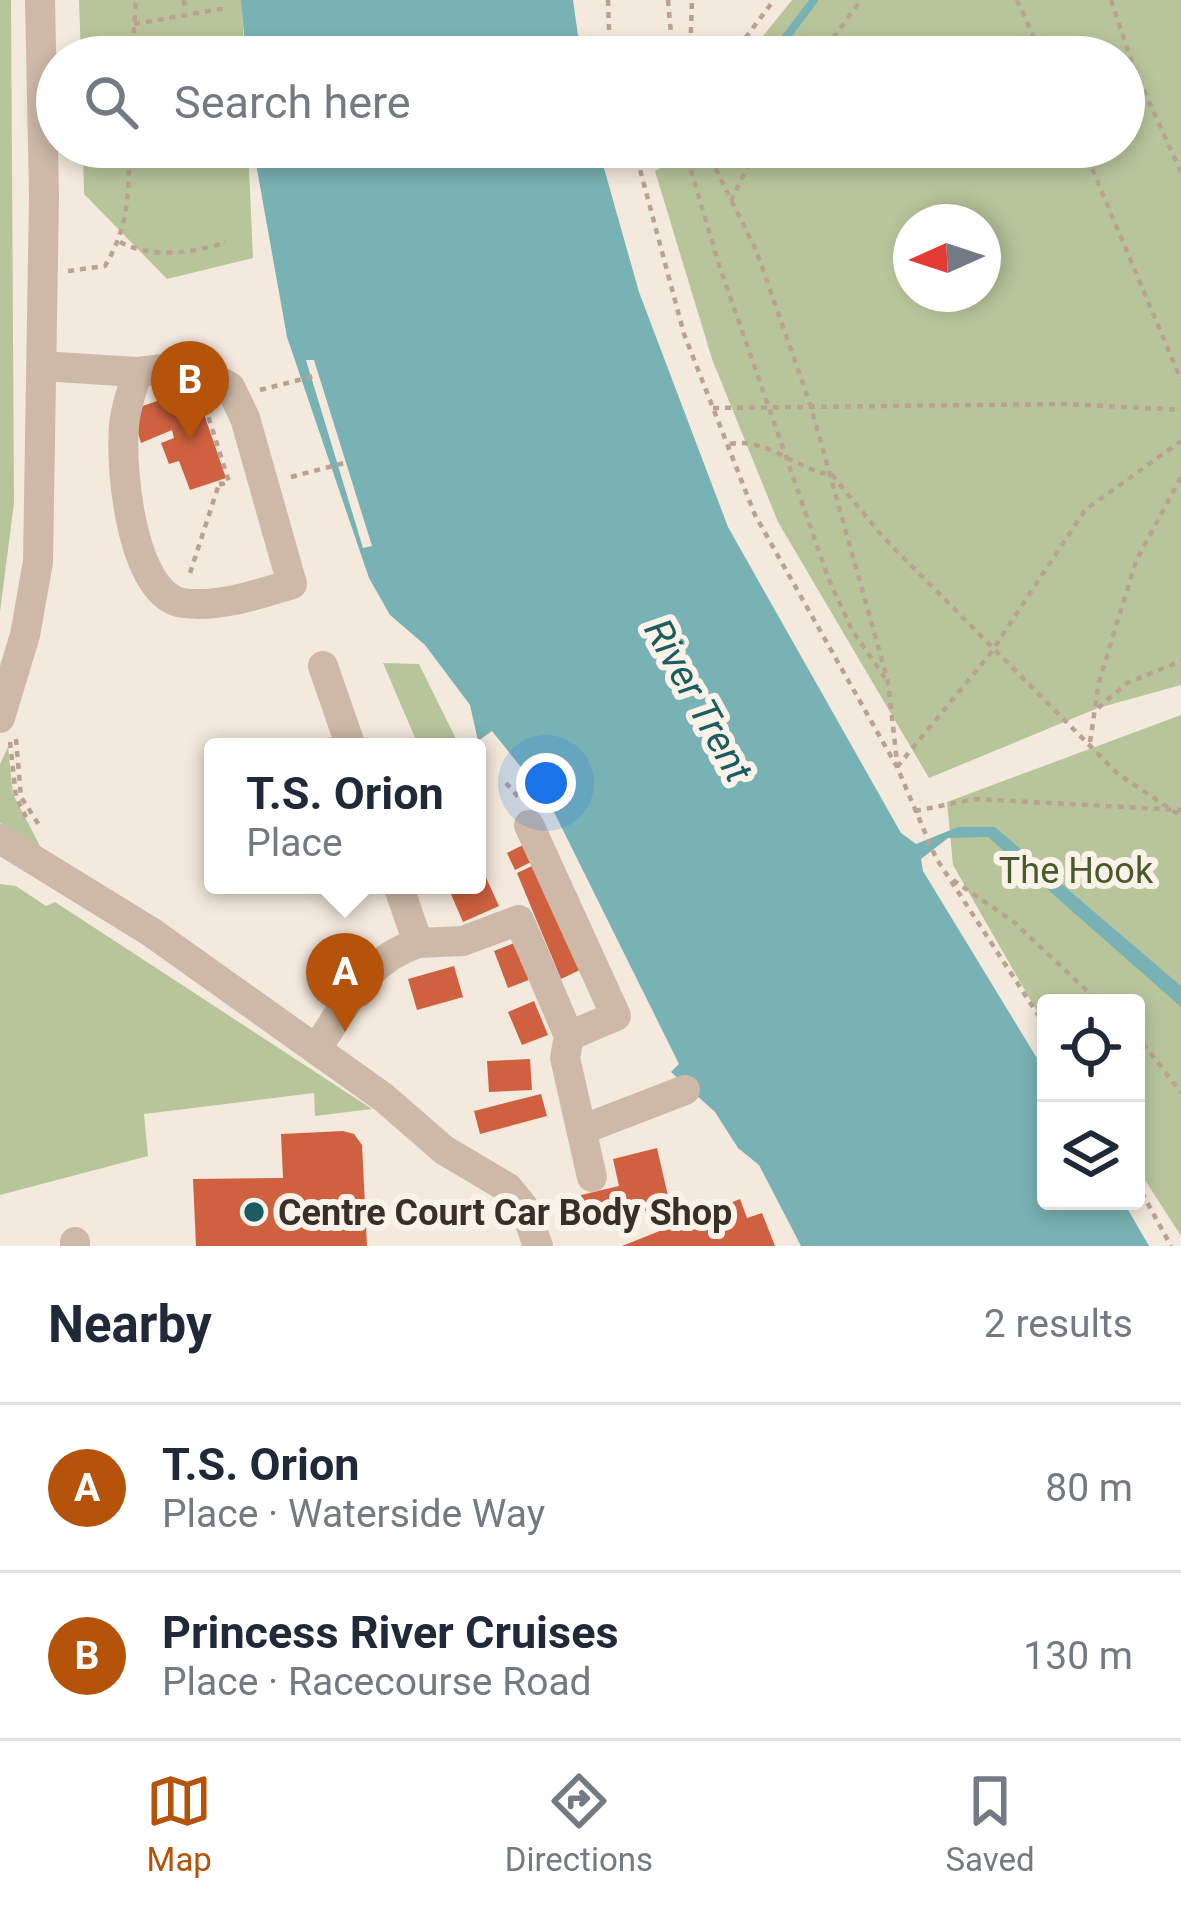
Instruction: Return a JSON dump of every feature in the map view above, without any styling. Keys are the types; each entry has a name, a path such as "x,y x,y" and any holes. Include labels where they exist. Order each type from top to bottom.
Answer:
{"street":[{"path":"40,0 40,36"},
{"path":"10,726 38,562 40,168"},
{"path":"40,366 137,372 173,368 207,374 238,396 292,584 234,602 181,601 156,588 140,554 131,518 124,424 137,372"},
{"path":"323,666 348,738"},
{"path":"529,817 616,1016 569,1036"},
{"path":"0,839 152,932 316,1048 443,1150 508,1188 525,1209 538,1246"},
{"path":"401,894 418,943"},
{"path":"316,1048 362,978 396,951 418,943 464,941 519,920 569,1036 565,1058 592,1177"},
{"path":"584,1129 685,1090"}],"path":[{"path":"133,36 136,0"},
{"path":"183,0 188,11"},
{"path":"608,0 609,36"},
{"path":"668,0 671,36"},
{"path":"691,36 692,0"},
{"path":"747,36 774,0"},
{"path":"835,36 862,0"},
{"path":"1017,0 1033,36"},
{"path":"1112,0 1123,36"},
{"path":"134,24 188,11 227,8"},
{"path":"1145,93 1181,172"},
{"path":"67,271 105,266 120,242 129,204 129,168"},
{"path":"640,168 684,334 755,515 897,767 923,835 1037,1013"},
{"path":"690,168 719,265 829,580 852,630 888,682"},
{"path":"714,168 756,250 811,407 888,682 897,767"},
{"path":"730,203 747,168"},
{"path":"1092,168 1181,380"},
{"path":"120,242 166,252 201,250 226,242"},
{"path":"238,396 318,375"},
{"path":"181,601 219,483 229,482 204,401"},
{"path":"713,408 1066,404 1181,410"},
{"path":"897,767 994,646 1085,510 1180,439"},
{"path":"727,444 745,441 807,472 832,476 884,538 1118,774 1168,809"},
{"path":"264,484 344,463"},
{"path":"1090,745 1099,682 1136,561 1181,477"},
{"path":"1098,708 1127,683 1181,661"},
{"path":"10,726 21,797 50,843 16,797 10,726"},
{"path":"506,783 529,817"},
{"path":"915,811 976,799 1181,813"},
{"path":"949,877 1014,922 1090,994"},
{"path":"1145,1046 1181,1093"},
{"path":"1145,1198 1171,1246"}],"green space":[{"path":"0,0 11,0 14,503 0,612"},
{"path":"79,0 242,0 243,36 80,36"},
{"path":"792,0 1181,0 1181,685 1098,708 929,778 778,522 712,359 655,171 660,168 1145,168 1145,36 763,36"},
{"path":"83,168 249,168 253,258 167,279 84,194"},
{"path":"383,663 419,664 456,738 415,738"},
{"name":"The Hook","path":"1181,715 1181,1236 1145,1180 1145,994 1037,994 1037,1011 953,865 947,802"},
{"path":"8,747 13,794 40,846 0,823 0,764"},
{"path":"0,884 16,886 46,906 55,902 372,1109 315,1116 314,1093 144,1114 148,1156 0,1195"}],"water":[{"path":"241,0 573,0 578,36 244,36"},
{"name":"River Trent","path":"257,168 604,168 639,292 728,527 901,833 916,844 958,827 995,827 1181,986 1181,1007 988,837 948,838 921,859 923,871 1037,1058 1037,1210 1128,1210 1149,1246 801,1246 759,1165 738,1148 715,1112 671,1072 679,1064 549,802 492,731 477,738 470,705 425,645 390,615 369,578 287,337"}],"pier":[{"path":"306,360 314,360 372,546 363,548"}],"building":[{"path":"195,388 226,478 190,490 179,461 169,464 161,443 174,438 172,430 141,443 131,410"},
{"path":"525,844 533,861 515,870 507,853"},
{"path":"534,865 582,969 561,979 517,873"},
{"path":"486,878 499,906 463,922 451,894 486,894"},
{"path":"517,942 531,979 508,988 494,951"},
{"path":"454,966 463,997 417,1010 408,979"},
{"path":"534,1001 548,1035 522,1045 508,1012"},
{"path":"530,1059 532,1090 489,1092 487,1061"},
{"path":"541,1094 547,1116 480,1134 474,1111"},
{"path":"281,1134 354,1134 362,1145 367,1246 196,1246 193,1179 283,1178"},
{"path":"657,1148 670,1205 588,1224 581,1195 619,1186 613,1159"},
{"path":"740,1199 747,1218 762,1213 775,1246 622,1246"}],"waterway":[{"path":"787,36 814,0"}],"place":[{"name":"Princess River Cruises","path":"190,440"},
{"name":"T.S. Orion","path":"345,1032"},
{"name":"Centre Court Car Body Shop","path":"254,1212"}]}
